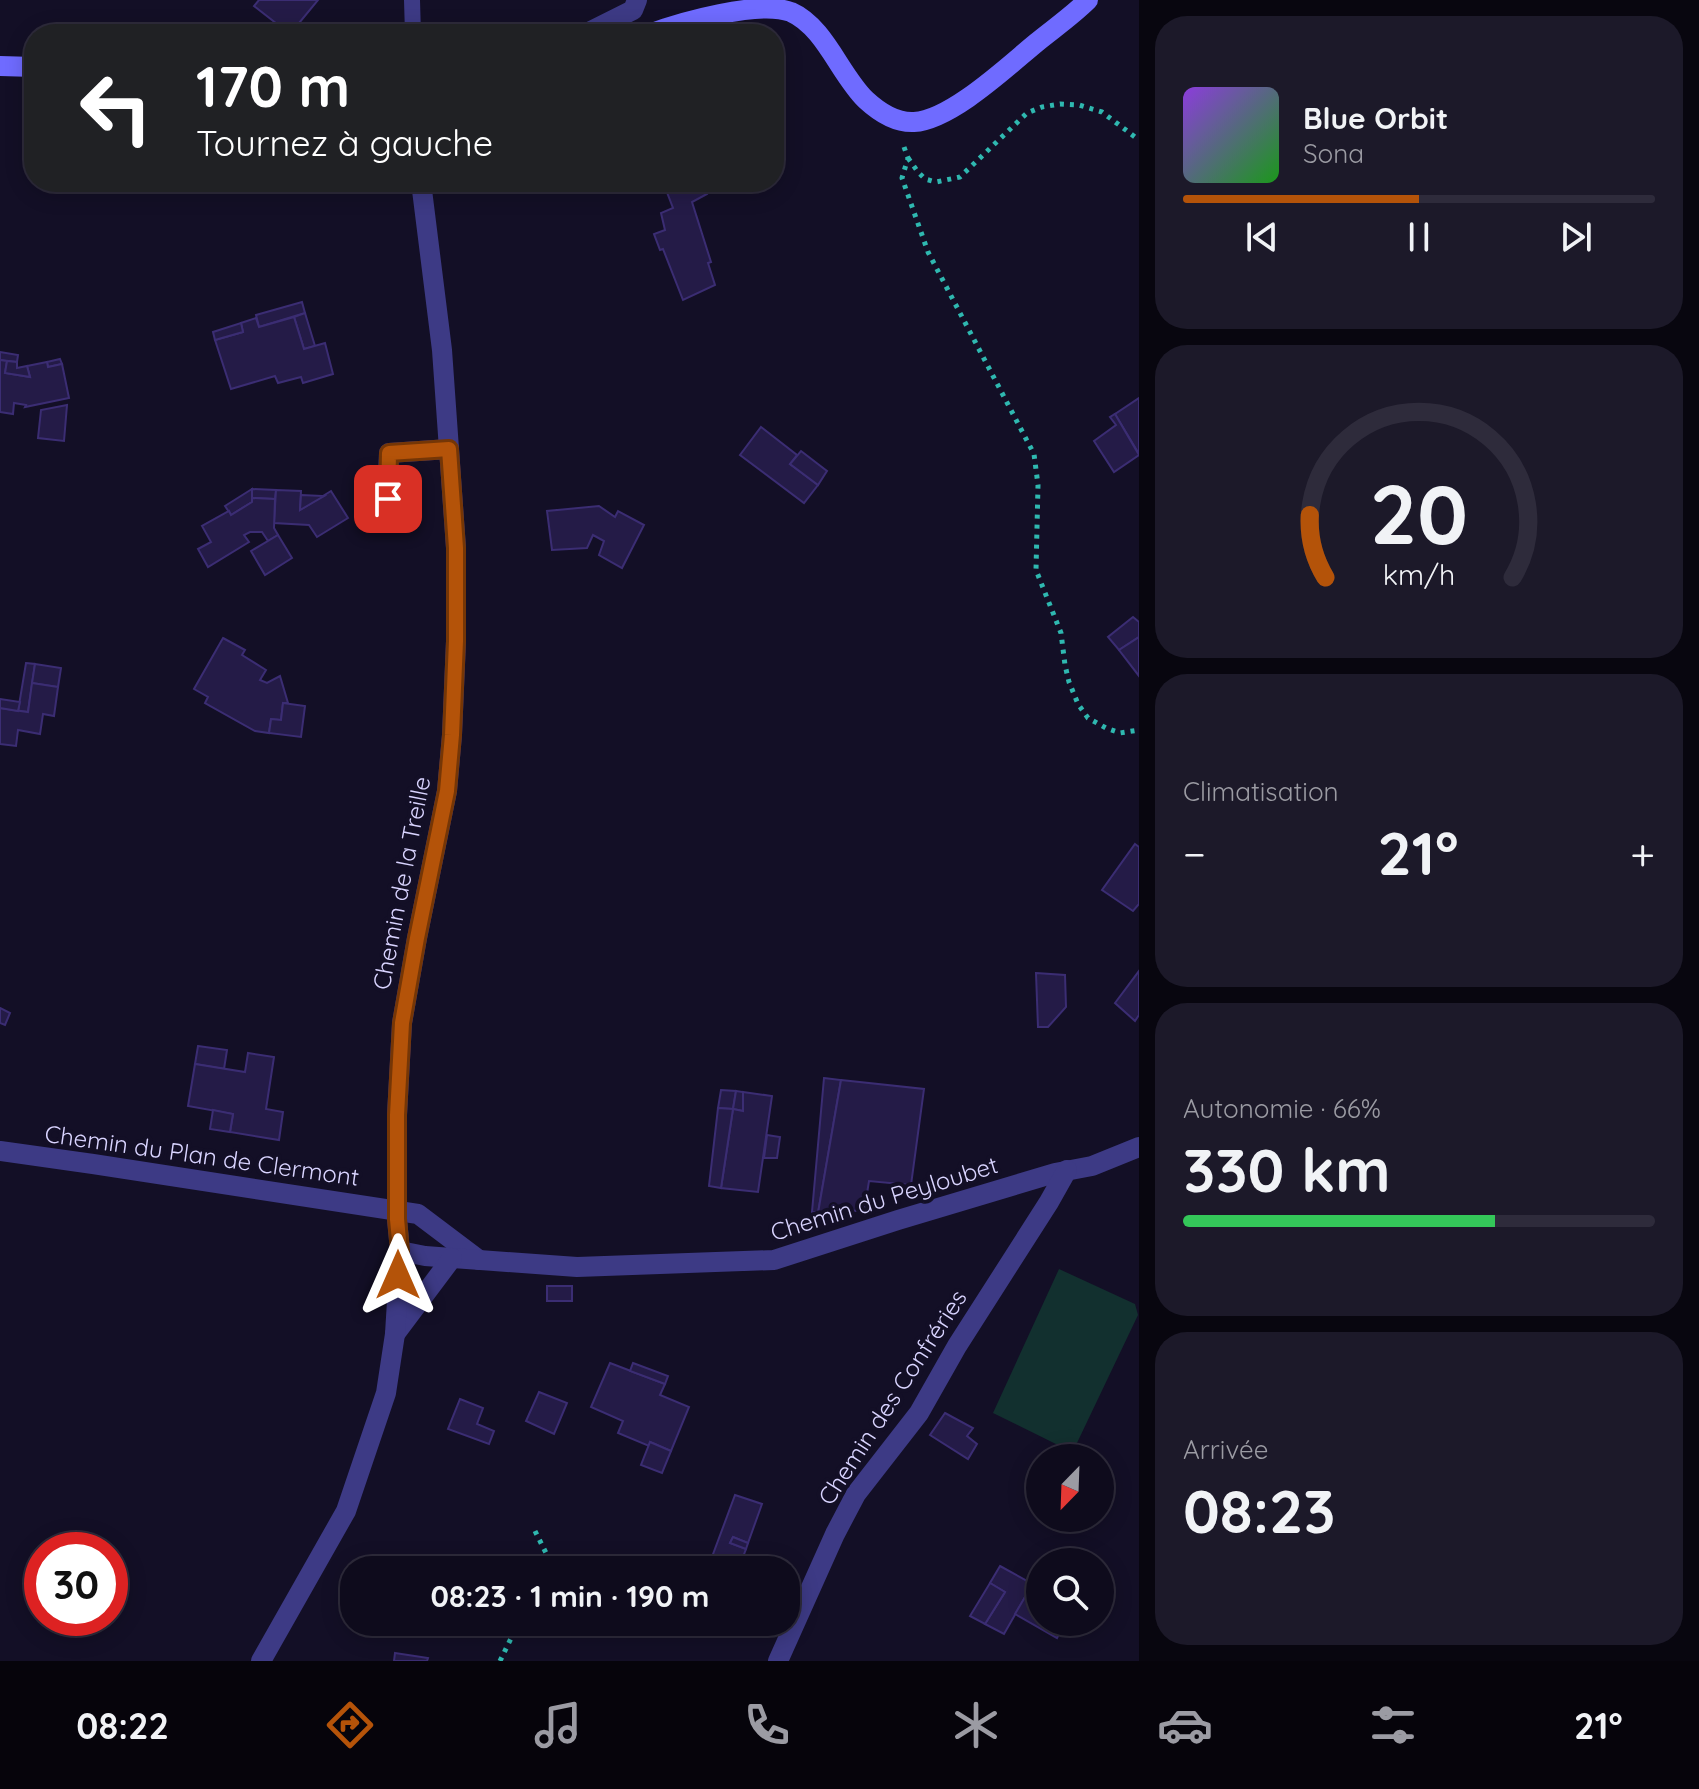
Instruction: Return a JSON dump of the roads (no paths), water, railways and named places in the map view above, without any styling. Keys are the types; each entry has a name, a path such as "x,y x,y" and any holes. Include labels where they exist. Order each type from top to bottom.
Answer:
{"street":[{"path":"605,24 633,10 637,0"},
{"path":"685,24 752,8 789,10 810,26 865,99 895,119 913,122 931,119 957,105 1088,0"},
{"path":"0,66 24,67"},
{"name":"Chemin de la Treille","path":"261,1661 346,1511 386,1393 395,1334 400,1251 397,1115 402,1023 447,791 456,641 456,548 442,350 422,192"},
{"path":"386,518 389,453 449,449"},
{"name":"Chemin du Peyloubet","path":"400,1251 425,1256 577,1267 774,1260 1067,1170 1092,1166 1139,1147"},
{"name":"Chemin du Plan de Clermont","path":"0,1151 418,1214 479,1260"},
{"name":"Chemin des Confréries","path":"778,1661 856,1494 919,1413 1067,1170"},
{"path":"395,1334 452,1258"}],"lane":[{"path":"412,0 413,24"}]}
